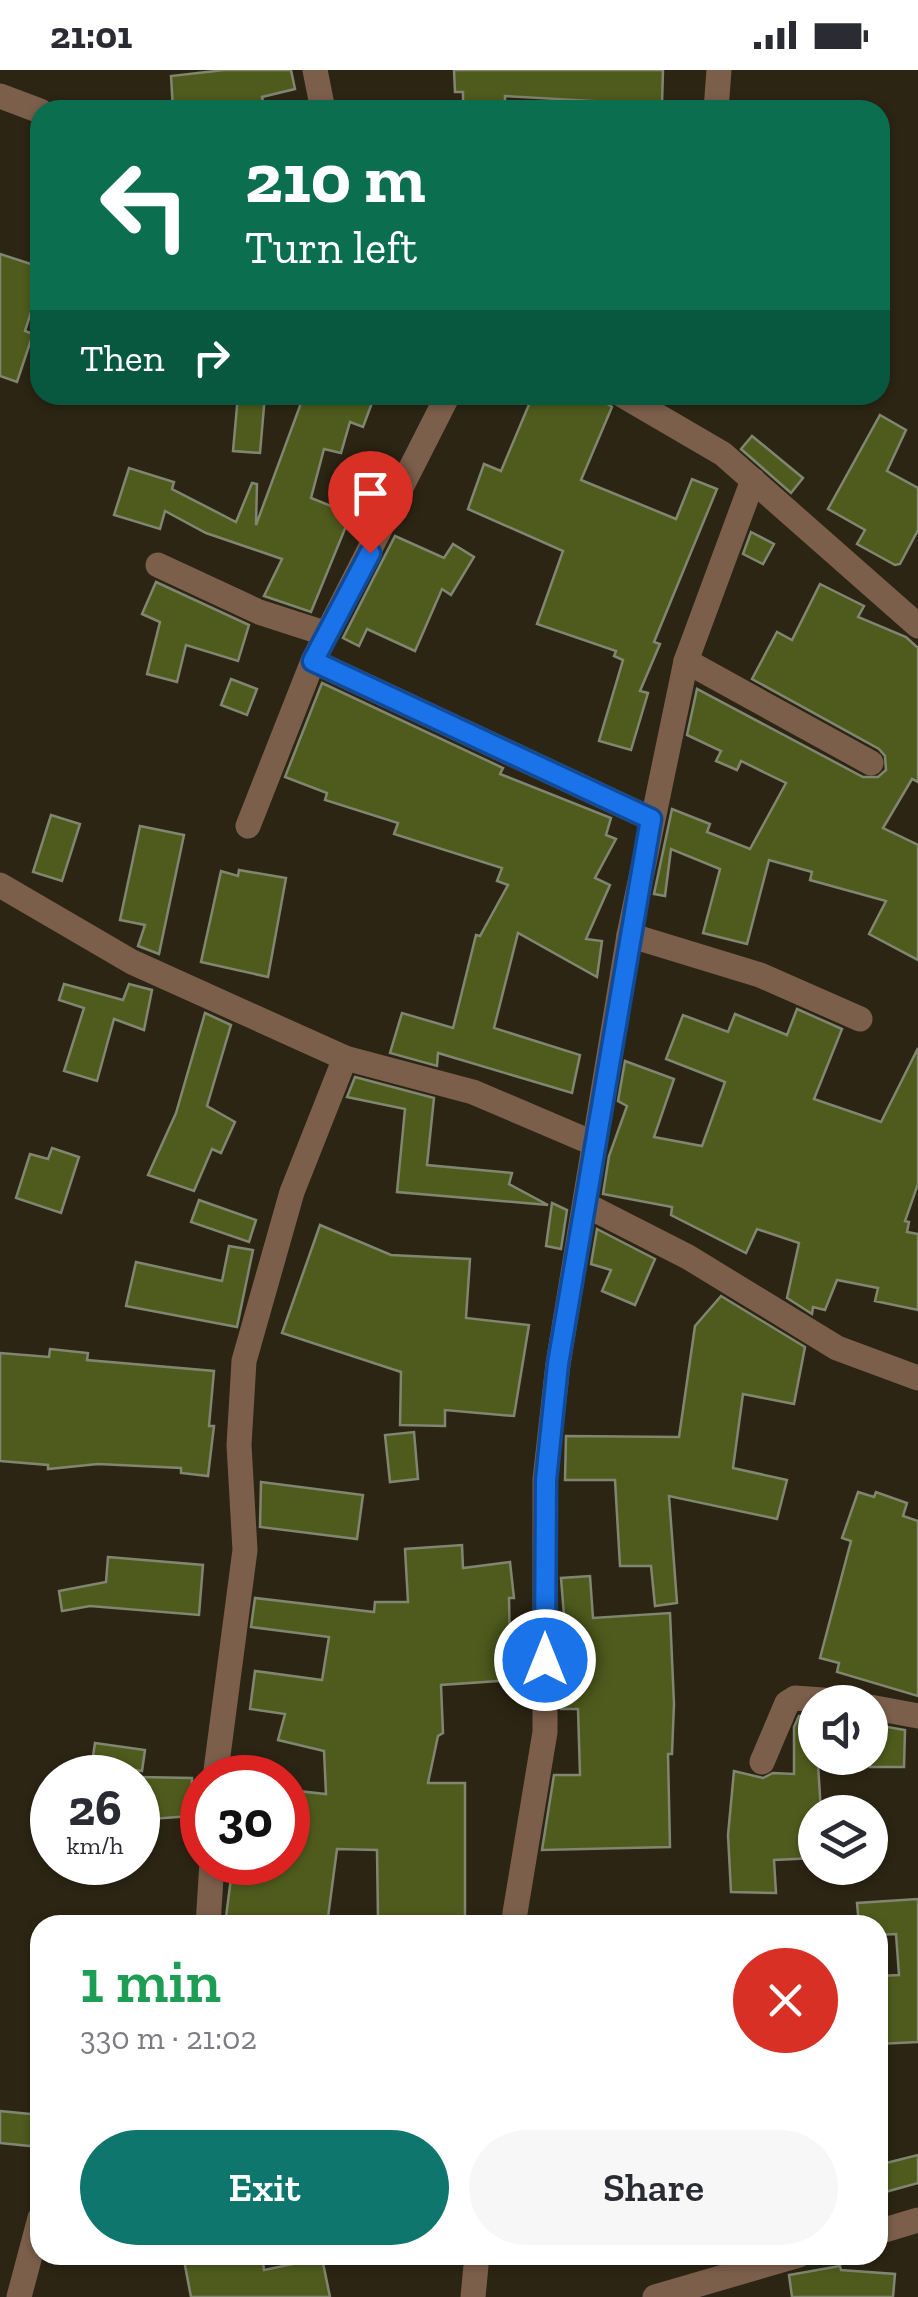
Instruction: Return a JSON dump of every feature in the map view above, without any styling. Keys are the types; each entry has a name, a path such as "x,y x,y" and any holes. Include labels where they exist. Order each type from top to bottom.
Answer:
{"street":[{"path":"315,70 321,100"},
{"path":"717,100 719,70"},
{"path":"0,96 30,107"},
{"path":"248,826 313,661 443,405"},
{"path":"641,405 676,424 753,480 918,626"},
{"path":"514,1915 545,1732 546,1480 558,1364 628,935 686,661 753,480"},
{"path":"158,564 260,612 327,634"},
{"path":"313,661 651,819"},
{"path":"686,661 872,763"},
{"path":"0,885 132,962 345,1058 473,1092 595,1144"},
{"path":"628,935 760,975 860,1019"},
{"path":"219,1755 245,1550 240,1445 244,1361 292,1192 345,1058"},
{"path":"586,1205 688,1258 837,1348 918,1378"},
{"path":"762,1762 787,1704 798,1698"},
{"path":"888,1710 918,1716"},
{"path":"209,1915 211,1885"},
{"path":"888,2229 918,2220"},
{"path":"20,2297 30,2258"},
{"path":"473,2297 476,2265"},
{"path":"664,2296 766,2265"}],"building":[{"path":"224,70 291,70 295,89 262,97 263,100 172,100 171,76"},
{"path":"454,70 663,70 662,100 505,96 505,100 463,100 463,92 455,92"},
{"path":"0,254 30,264 30,315 25,331 30,333 30,343 17,382 0,376"},
{"path":"237,405 264,405 260,453 233,451"},
{"path":"300,405 371,405 363,427 350,422 341,453 324,449 311,498 351,514 311,612 264,596 282,559 206,533 165,511 160,529 114,515 129,468 174,482 172,489 236,522 252,483 257,484 256,525"},
{"path":"529,405 609,405 612,407 581,480 676,519 692,479 717,489 654,642 660,644 640,691 648,693 631,750 599,741 623,660 614,656 616,651 537,624 563,551 468,509 484,464 501,471"},
{"path":"880,415 906,430 887,471 918,488 918,530 900,564 895,565 857,544 865,530 828,509"},
{"path":"752,436 803,478 791,493 741,449"},
{"path":"751,532 774,544 763,564 743,554"},
{"path":"395,536 444,558 453,544 474,557 451,595 442,589 415,651 367,629 359,646 343,638"},
{"path":"156,582 249,625 238,661 186,645 177,682 147,674 160,622 142,614"},
{"path":"820,584 864,606 858,617 906,637 918,648 918,782 912,779 883,828 918,845 918,960 869,934 886,901 810,880 812,872 769,860 747,944 703,933 720,869 671,849 665,896 654,894 672,809 710,824 707,832 750,849 786,783 741,761 737,770 716,761 721,751 687,735 697,689 863,777 878,777 886,770 885,756 879,749 752,679 777,632 792,640"},
{"path":"231,679 257,689 247,715 221,705"},
{"path":"322,683 503,768 500,774 611,818 606,835 616,839 595,878 610,885 586,939 602,941 597,977 518,933 494,1028 580,1055 572,1093 438,1053 437,1066 390,1053 402,1013 453,1028 476,935 480,936 508,885 497,881 502,868 394,834 398,823 325,800 327,793 285,777"},
{"path":"51,815 80,824 62,881 33,872"},
{"path":"140,826 184,835 159,954 138,946 145,925 120,920"},
{"path":"239,870 286,878 268,977 201,962 221,871 238,876"},
{"path":"64,984 123,1000 129,984 152,990 144,1030 114,1019 97,1081 64,1071 84,1008 59,1000"},
{"path":"797,1009 842,1029 814,1099 881,1122 918,1048 918,1184 905,1221 909,1222 907,1232 918,1234 918,1310 875,1301 878,1288 837,1280 825,1310 813,1307 812,1314 787,1298 799,1243 757,1229 746,1253 671,1215 672,1207 603,1194 609,1156 627,1106 618,1101 625,1061 674,1079 654,1137 702,1146 725,1082 666,1059 683,1015 728,1032 735,1014 787,1035"},
{"path":"205,1013 231,1025 207,1106 235,1122 221,1153 212,1149 194,1191 148,1175 176,1113"},
{"path":"355,1077 434,1098 427,1165 512,1173 509,1184 548,1205 397,1192 405,1109 347,1097"},
{"path":"52,1148 79,1157 61,1213 16,1198 30,1154 48,1159"},
{"path":"199,1200 256,1220 249,1242 191,1222"},
{"path":"552,1203 567,1210 561,1249 546,1246"},
{"path":"320,1225 391,1255 470,1259 466,1318 529,1325 514,1416 445,1410 445,1426 400,1425 401,1372 282,1333"},
{"path":"597,1229 655,1259 635,1305 602,1291 611,1270 591,1264"},
{"path":"229,1246 253,1250 237,1327 126,1306 136,1262 222,1281"},
{"path":"721,1296 805,1347 794,1404 743,1394 733,1468 787,1480 777,1519 669,1496 677,1603 655,1606 651,1566 620,1566 615,1480 565,1480 566,1436 679,1437 695,1326"},
{"path":"50,1349 88,1353 87,1360 214,1371 209,1426 214,1426 208,1476 181,1473 181,1468 98,1464 48,1469 48,1465 0,1461 0,1353 49,1357"},
{"path":"414,1432 418,1479 390,1482 385,1435"},
{"path":"261,1482 363,1495 357,1539 260,1527"},
{"path":"858,1492 874,1497 876,1492 907,1503 903,1516 918,1521 918,1696 837,1672 839,1663 820,1658 851,1541 842,1538"},
{"path":"462,1545 463,1568 510,1562 514,1598 509,1598 510,1649 515,1680 441,1685 443,1733 438,1736 428,1783 465,1783 465,1915 378,1915 377,1850 337,1849 328,1915 226,1915 230,1885 310,1885 310,1792 326,1794 324,1751 278,1740 285,1714 250,1709 255,1671 322,1680 329,1637 251,1627 255,1598 374,1612 375,1602 408,1602 405,1549"},
{"path":"108,1557 203,1565 199,1615 90,1606 62,1611 59,1591 106,1582"},
{"path":"590,1576 593,1618 670,1613 674,1704 672,1754 668,1754 670,1847 542,1850 554,1775 580,1775 578,1709 561,1709 561,1668 568,1667 561,1578"},
{"path":"798,1718 798,1775 819,1775 820,1795 798,1795 798,1859 774,1860 776,1893 731,1892 728,1835 734,1771 763,1778 773,1773 794,1774 794,1727"},
{"path":"888,1727 905,1730 904,1767 888,1767"},
{"path":"95,1743 145,1750 144,1755 93,1755"},
{"path":"160,1777 180,1778 180,1817 160,1818"},
{"path":"918,1899 918,2042 888,2044 888,1976 899,1975 896,1934 888,1934 888,1915 858,1915 857,1903"},
{"path":"0,2111 30,2114 30,2146 0,2143"},
{"path":"918,2155 918,2183 888,2191 888,2162"},
{"path":"185,2265 263,2265 264,2270 323,2265 330,2297 191,2297"},
{"path":"840,2266 841,2270 895,2274 893,2297 792,2297 789,2275"}],"route":[{"path":"370,553 313,661 651,819 628,935 558,1364 546,1480 545,1660"}]}
